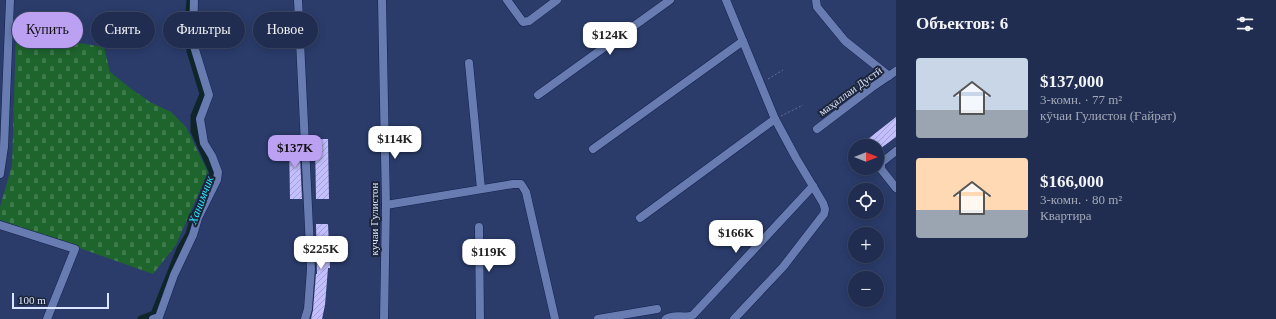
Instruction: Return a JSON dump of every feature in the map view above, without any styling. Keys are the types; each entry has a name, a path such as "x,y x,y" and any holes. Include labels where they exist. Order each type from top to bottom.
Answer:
{"street":[{"path":"0,174 4,147 10,0"},
{"path":"153,319 159,317 174,274 193,235 198,218 217,180 218,172 212,156 204,143 200,119 209,95 193,43 194,0"},
{"path":"298,0 311,269 308,309 305,319"},
{"name":"кучаи Гулистон","path":"382,0 386,205 384,319"},
{"path":"507,0 523,22 526,22 557,0"},
{"path":"538,95 670,0"},
{"path":"726,0 775,119 796,158 824,202 825,209 824,214 783,267 734,319"},
{"path":"816,0 817,7 845,41 889,76"},
{"path":"593,149 743,41"},
{"path":"469,63 480,189"},
{"name":"маҳаллаи Дустӣ","path":"817,129 896,71"},
{"path":"640,218 775,119"},
{"path":"896,150 881,163 881,169 896,188"},
{"path":"386,205 480,189 521,184 526,192 556,319"},
{"path":"666,319 672,316 689,317 693,315 813,186"},
{"path":"0,225 75,249 47,319"},
{"path":"479,227 480,319"},
{"path":"598,319 656,309"}],"path":[{"path":"760,83 783,70"},
{"path":"775,119 803,106"}],"green space":[{"path":"83,44 91,45 91,48 104,48 110,72 150,102 171,112 186,127 208,172 176,245 153,274 0,220 0,207 12,165 16,48 83,48"}],"building":[{"path":"896,117 896,137 884,146 884,139 868,139"},
{"path":"299,137 302,199 290,199 289,138"},
{"path":"315,139 328,139 329,199 316,199"},
{"path":"316,224 328,224 330,268 328,268 325,305 322,319 311,319 317,274"}],"waterway":[{"name":"Ханимчик","path":"141,319 154,314 180,249 189,234 195,214 211,184 213,173 194,131 194,116 203,94 190,51 188,23 190,0"}]}
